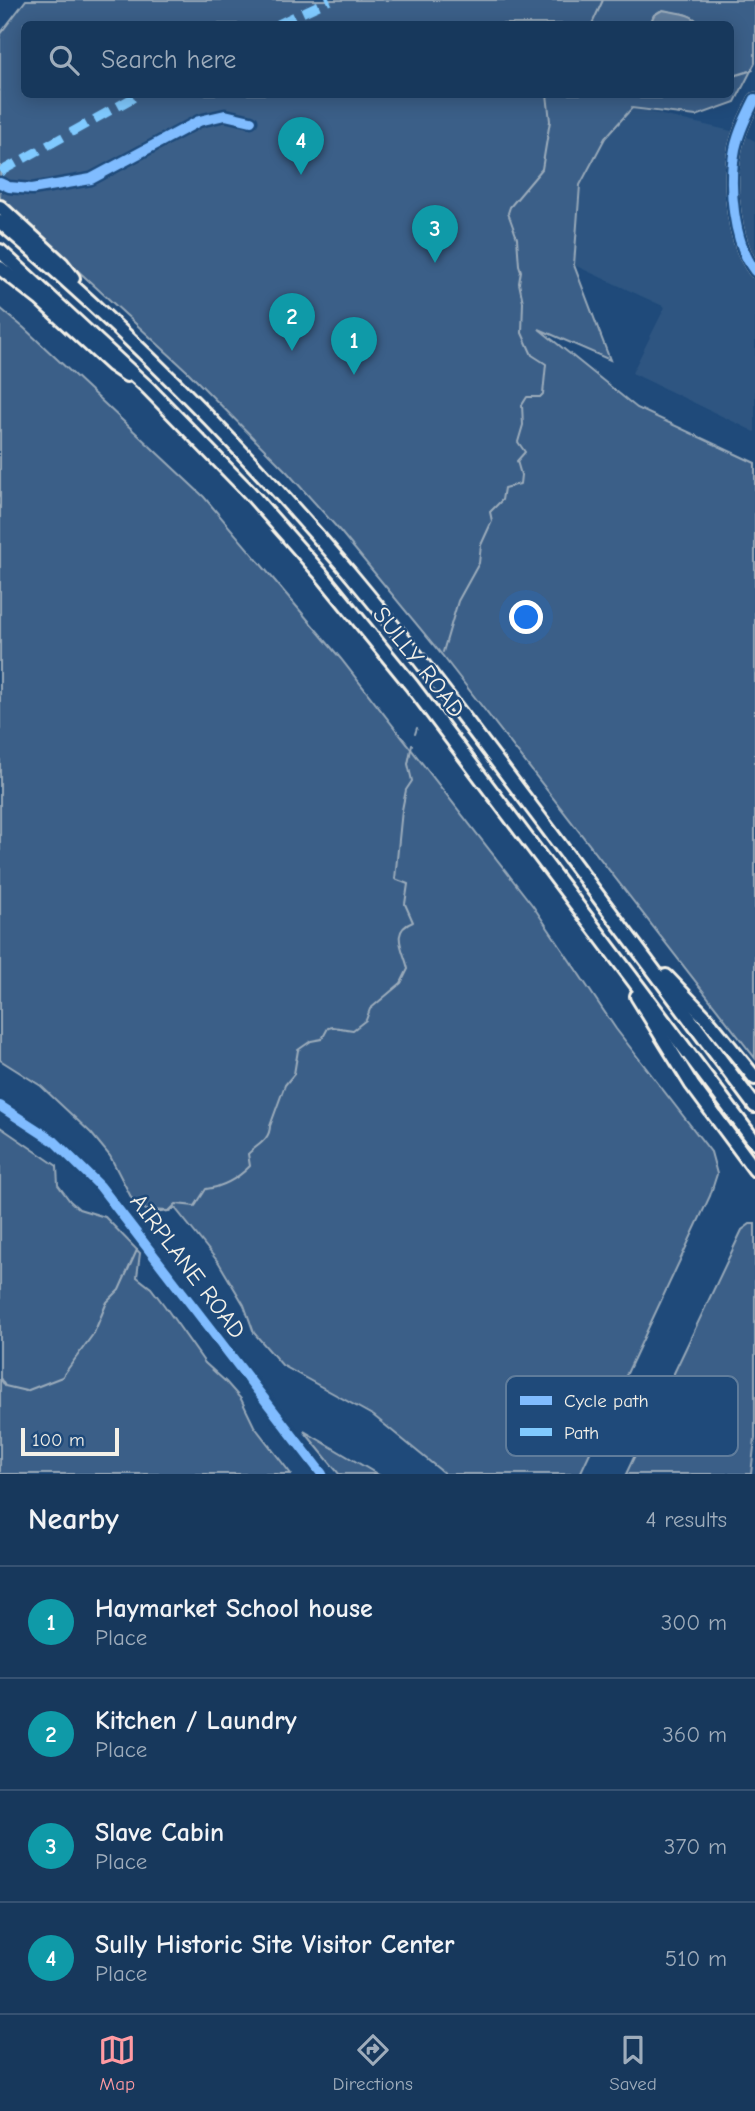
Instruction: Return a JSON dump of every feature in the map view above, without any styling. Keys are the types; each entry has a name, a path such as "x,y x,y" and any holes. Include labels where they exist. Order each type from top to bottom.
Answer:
{"highway":[{"path":"0,207 62,264 97,308"},
{"name":"SULLY ROAD","path":"0,222 97,308 225,434 345,568 433,677 755,1107"},
{"name":"SULLY ROAD","path":"0,251 148,388 249,492 367,629 755,1142"},
{"path":"0,268 41,300 112,365 148,388"},
{"path":"627,935 707,1019 755,1078"},
{"path":"600,936 671,1054 755,1170"}],"street":[{"path":"755,99 740,133 732,170 737,229 755,271"},
{"path":"0,183 9,187 33,189 90,179 199,121 225,116 251,121"},
{"name":"AIRPLANE ROAD","path":"0,1106 54,1141 100,1186 322,1474"}],"shaded area":[{"path":"26,0 755,0 755,63 735,102 696,116 632,108 605,138 580,185 574,265 610,360 539,329 637,408 755,463 755,1058 442,655 340,531 288,473 187,371 0,199 0,34"},
{"path":"663,10 697,21 651,21 654,15"},
{"path":"632,108 740,133 755,141 755,432 632,373 665,307 574,265 579,185 605,138"},
{"path":"0,308 204,497 341,659 533,906 616,1029 711,1152 717,1174 710,1196 626,1376 506,1376 506,1456 588,1456 580,1474 445,1474 374,1416 282,1365 254,1333 244,1305 219,1263 175,1208 169,1211 146,1210 132,1199 110,1156 91,1133 41,1086 0,1060"},
{"path":"0,1127 57,1166 58,1185 70,1201 79,1209 105,1217 140,1253 137,1277 151,1288 205,1363 241,1399 254,1426 291,1474 0,1474"},
{"path":"755,1224 755,1438 751,1474 626,1474 635,1456 738,1456 738,1376 673,1376 742,1230"},
{"path":"304,1431 377,1474 339,1474"}],"waterway":[{"path":"593,21 603,0"},
{"path":"734,76 753,70"},
{"path":"443,652 458,601 479,563 481,545 492,521 490,512 502,500 504,488 520,484 521,475 517,461 525,452 518,442 523,425 522,405 527,397 540,397 543,394 546,364 532,355 522,333 523,302 519,283 521,271 517,238 508,213 542,169 550,121 547,98"},
{"path":"415,734 417,728"},
{"path":"152,1221 154,1213 169,1211 176,1204 195,1206 206,1189 230,1182 250,1166 248,1154 268,1135 285,1085 294,1074 298,1050 311,1041 322,1039 328,1028 353,1030 366,1020 370,1009 401,983 408,969 400,936 402,930 413,922 405,904 408,884 395,879 402,810 406,790 412,781 408,764 412,744"},
{"path":"0,1378 5,1386 26,1391 62,1377 94,1333 107,1302 119,1290 137,1250"}],"marked path":[{"path":"284,21 330,0"},
{"path":"0,172 133,98"}],"cycle path":[{"path":"755,99 737,142 732,179 737,229 755,271"},
{"path":"0,183 9,187 32,189 91,179 199,121 225,115 251,121"},
{"path":"0,1106 54,1141 100,1186 322,1474"}],"place":[{"name":"Sully Historic Site Visitor Center","path":"301,175"},
{"name":"Slave Cabin","path":"435,263"},
{"name":"Kitchen / Laundry","path":"292,351"},
{"name":"Haymarket School house","path":"354,375"}]}
